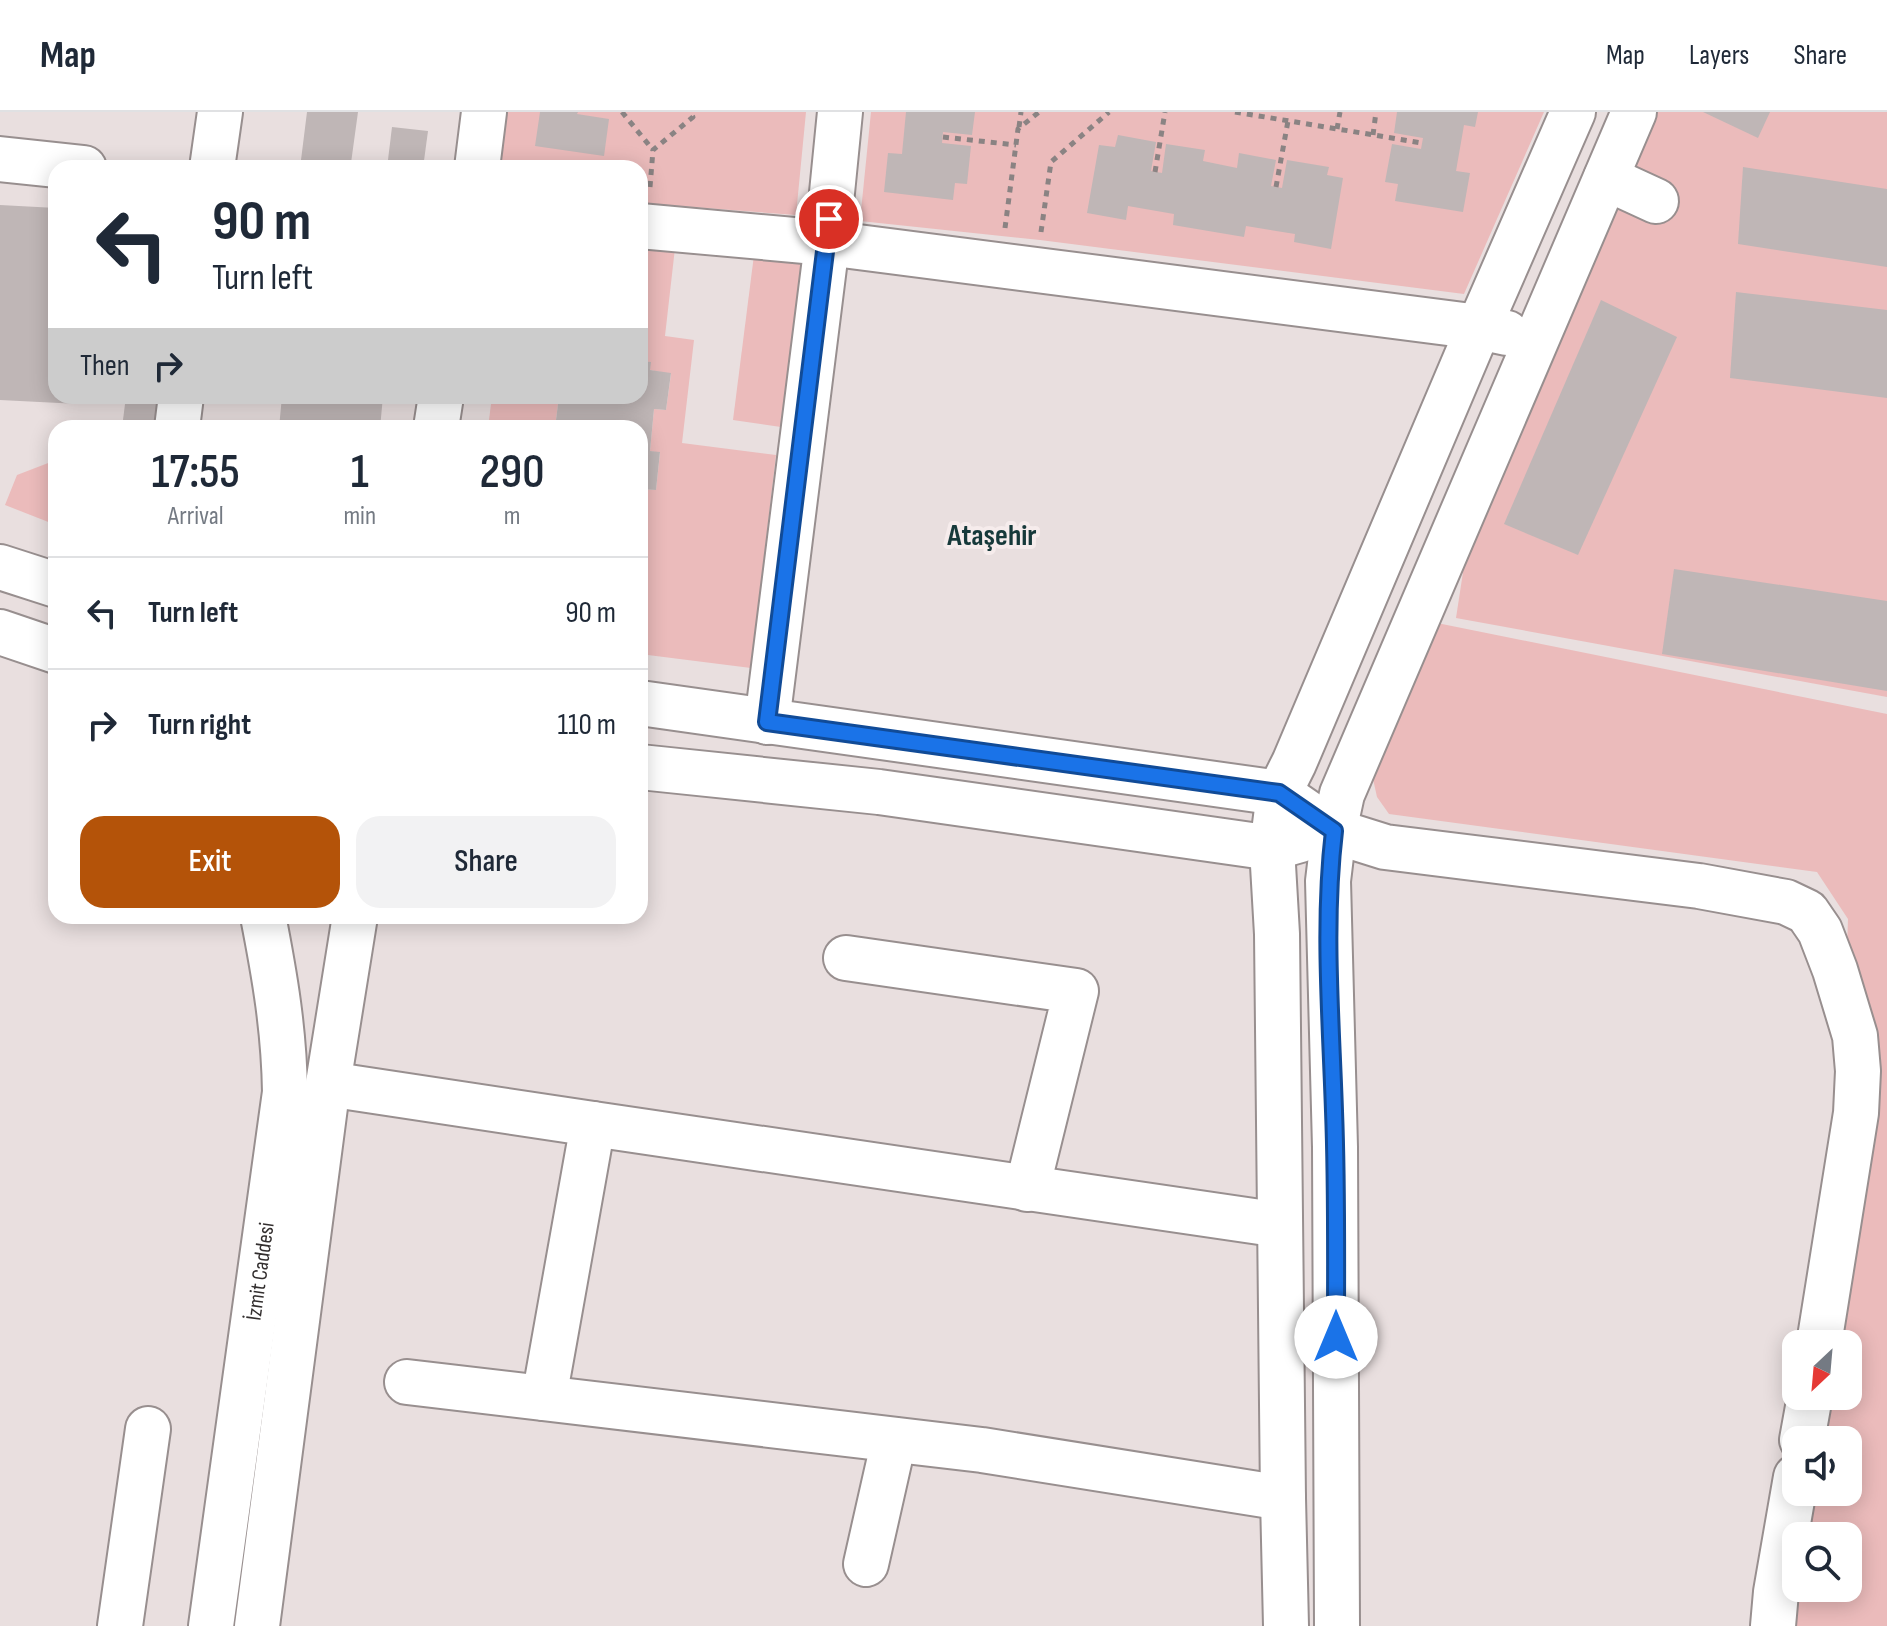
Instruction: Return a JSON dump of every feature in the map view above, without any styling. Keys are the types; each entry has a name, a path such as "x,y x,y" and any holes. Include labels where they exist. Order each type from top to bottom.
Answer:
{"street":[{"path":"213,160 220,112"},
{"path":"478,160 484,112"},
{"path":"767,722 827,243 840,112"},
{"path":"1286,1626 1277,934 1272,848 1279,793 1573,112"},
{"path":"1337,1626 1335,1147 1328,923 1328,881 1334,831 1342,794 1445,587 1538,340 1634,112"},
{"path":"0,159 48,164"},
{"path":"1606,178 1656,201"},
{"path":"648,209 827,243 1479,327 1538,340"},
{"path":"0,567 48,582"},
{"path":"0,632 48,648"},
{"path":"648,704 1279,793 1334,831 1385,847 1699,886 1786,902 1807,912 1820,931 1835,970 1855,1036 1858,1071 1856,1113 1821,1330"},
{"path":"648,768 879,792 1272,848 1334,831"},
{"name":"İzmit Caddesi","path":"211,1626 285,1092 282,1026 264,924"},
{"name":"İzmit Caddesi","path":"257,1626 328,1084 354,924"},
{"path":"846,958 1076,991 1027,1189"},
{"path":"328,1084 1280,1225"},
{"path":"544,1398 593,1124"},
{"path":"407,1382 982,1450 1283,1498"},
{"path":"120,1626 148,1429"},
{"path":"866,1564 894,1440"},
{"path":"1773,1626 1791,1506"}],"path":[{"path":"622,112 653,150"},
{"path":"648,186 653,150 693,117 690,112"},
{"path":"1004,237 1021,112"},
{"path":"1018,129 1039,112"},
{"path":"1040,240 1051,162 1109,112"},
{"path":"1155,172 1165,112"},
{"path":"1235,112 1422,143"},
{"path":"1337,129 1340,112"},
{"path":"1373,135 1376,112"},
{"path":"1276,187 1288,121"},
{"path":"943,137 1016,145"}],"shaded area":[{"path":"505,112 806,112 796,215 648,204 648,160 500,160"},
{"path":"871,112 1544,112 1464,294 1040,240 860,221"},
{"path":"1643,112 1887,112 1887,697 1456,618 1469,533"},
{"path":"648,244 675,248 665,336 694,340 682,443 776,455 751,668 648,655 648,490 656,490 660,453 650,451 654,409 666,410 671,374 650,370"},
{"path":"754,255 802,261 781,427 733,420"},
{"path":"491,404 558,404 556,420 489,420"},
{"path":"48,463 48,522 5,505 17,475"},
{"path":"1437,623 1887,714 1887,1626 1795,1626 1797,1602 1862,1602 1862,1522 1807,1522 1810,1506 1862,1506 1862,1426 1825,1426 1827,1410 1862,1410 1862,1330 1841,1330 1875,1133 1881,1061 1865,993 1847,948 1848,919 1817,872 1389,814 1377,797 1373,779"}],"building":[{"path":"307,112 358,112 351,160 301,160"},
{"path":"540,112 578,112 609,119 604,156 535,146"},
{"path":"906,112 975,112 972,135 943,132 942,143 971,146 967,184 955,183 953,200 884,192 888,153 902,154"},
{"path":"1397,112 1478,112 1475,127 1464,125 1456,171 1470,173 1463,212 1395,201 1398,184 1385,182 1392,144 1421,149 1423,138 1394,133"},
{"path":"1703,112 1770,112 1758,138"},
{"path":"392,127 428,131 424,160 388,160"},
{"path":"1118,135 1156,142 1151,171 1162,173 1166,144 1205,150 1203,161 1237,168 1239,153 1276,160 1271,186 1282,188 1287,160 1329,167 1327,175 1343,178 1331,249 1294,242 1295,234 1246,226 1244,237 1173,225 1174,214 1128,206 1126,220 1087,213 1099,145 1115,147"},
{"path":"1743,167 1887,189 1887,267 1738,244"},
{"path":"0,205 48,208 48,402 0,400"},
{"path":"1736,292 1887,310 1887,398 1730,378"},
{"path":"1601,300 1677,337 1578,555 1504,524"},
{"path":"648,362 651,362 650,370 671,373 666,410 654,409 650,451 660,452 656,490 648,490 648,420 556,420 558,404 648,404"},
{"path":"125,404 163,404 160,420 123,420"},
{"path":"281,404 382,404 381,420 280,420"},
{"path":"1674,569 1887,601 1887,691 1662,654"}],"district":[{"name":"Ataşehir","path":"992,536"}],"route":[{"path":"829,219 767,722 1279,793 1334,831 1328,881 1328,923 1335,1147 1336,1337"}]}
